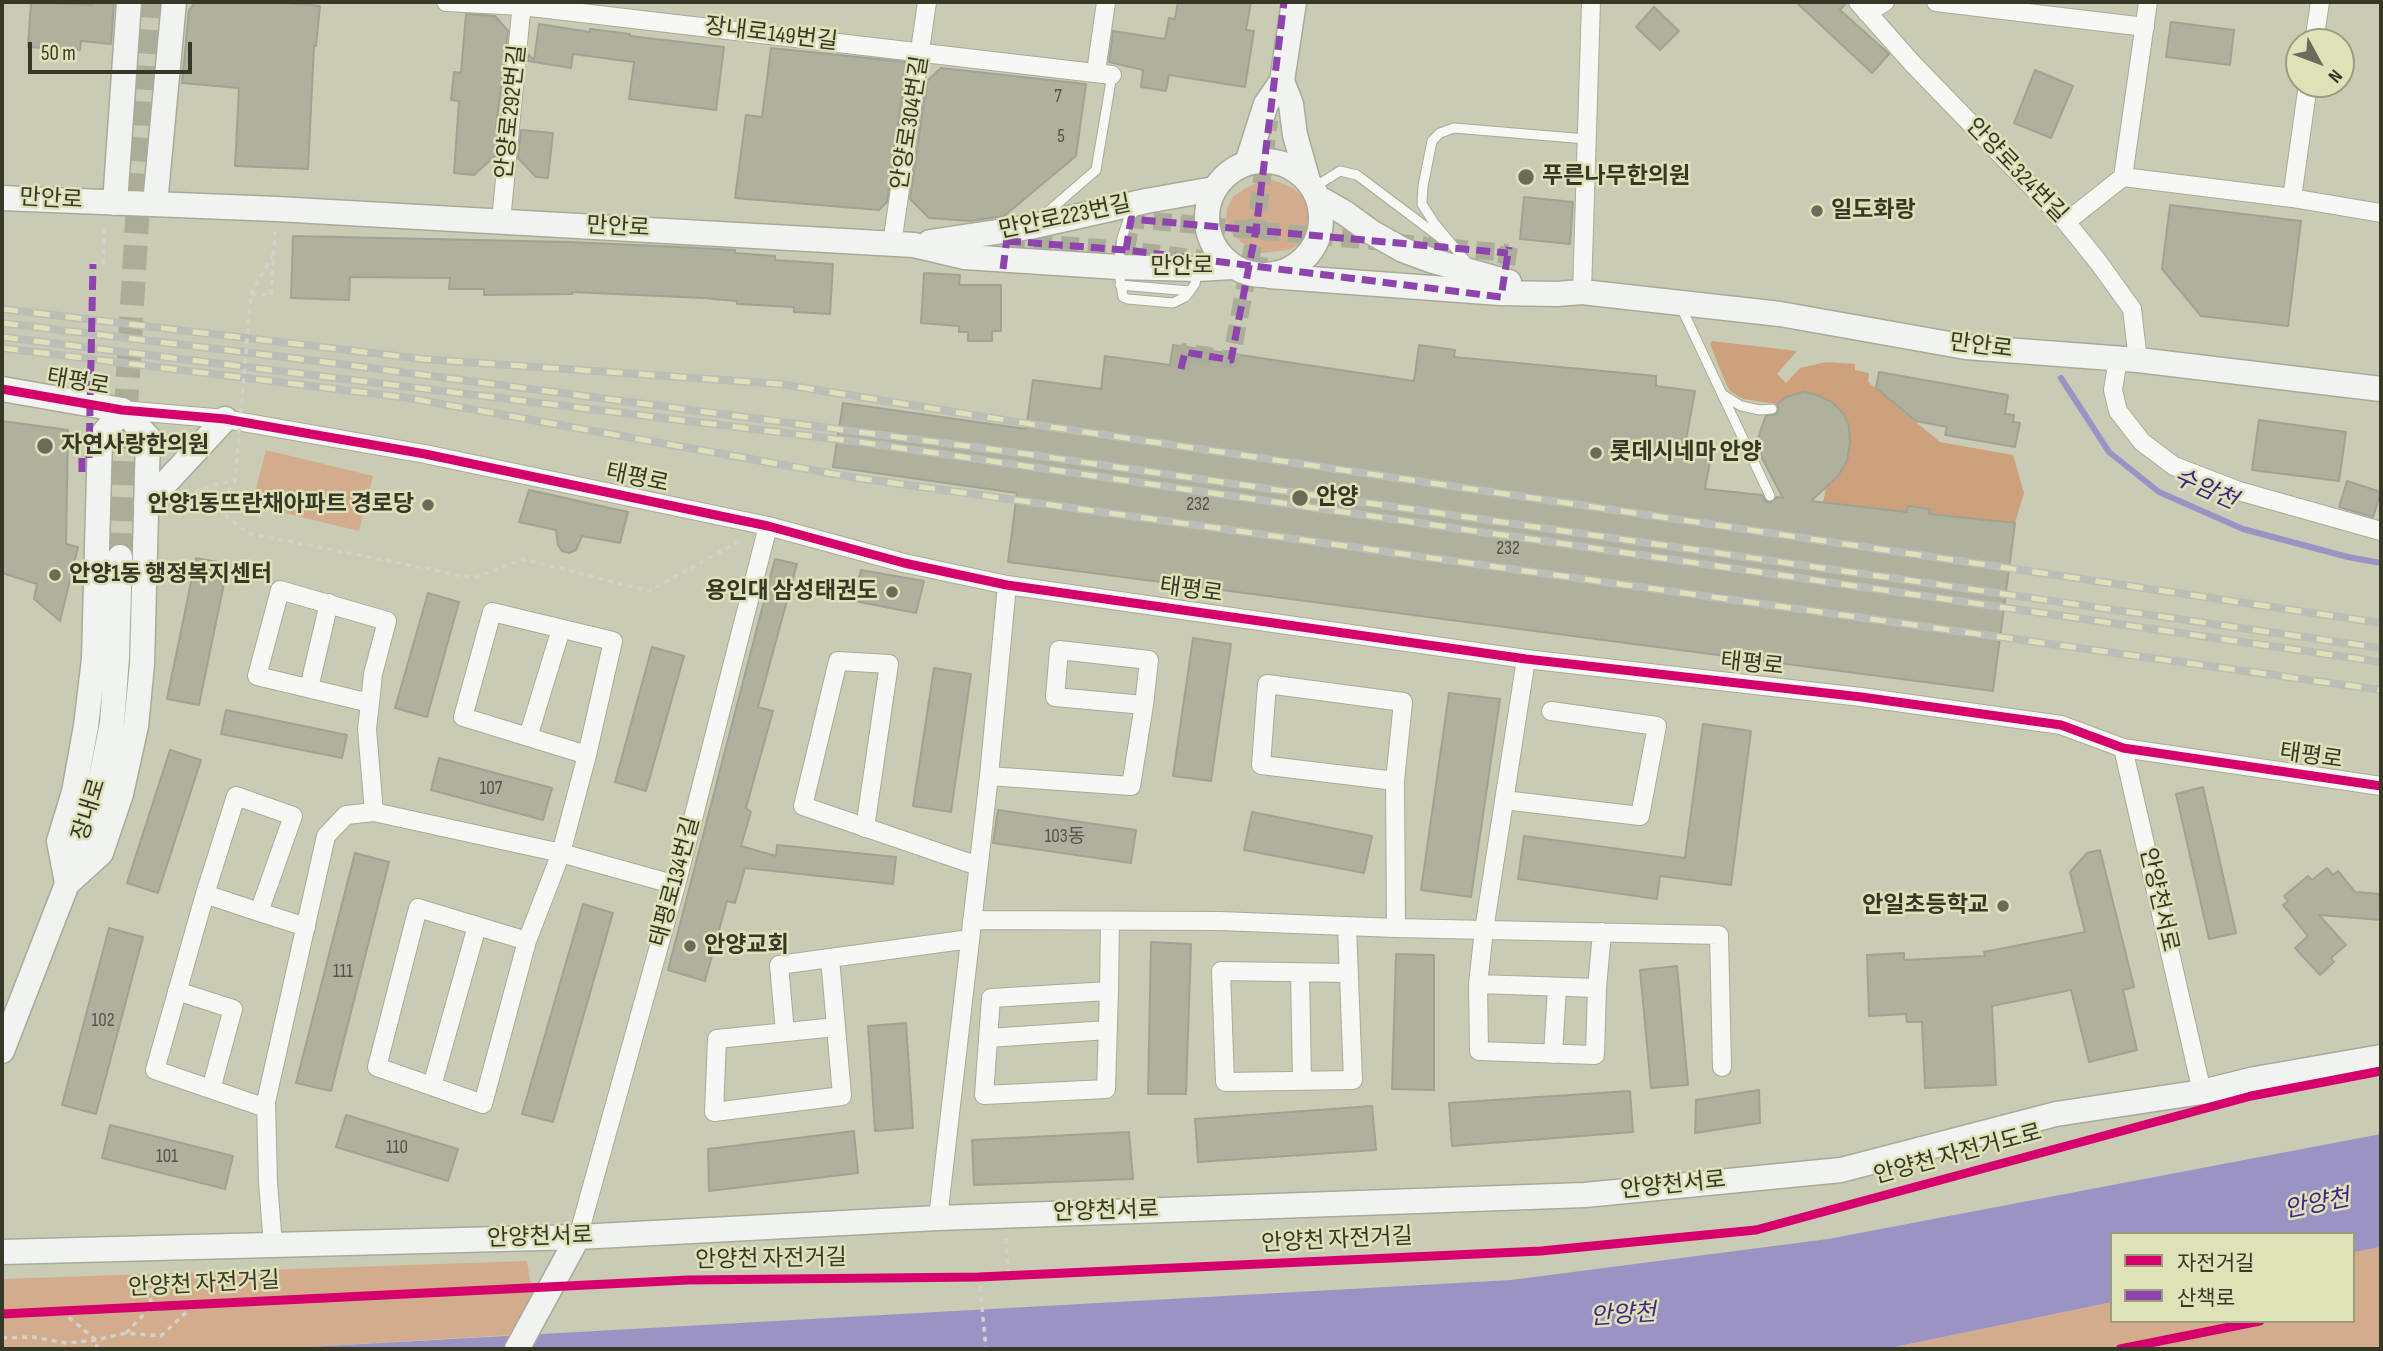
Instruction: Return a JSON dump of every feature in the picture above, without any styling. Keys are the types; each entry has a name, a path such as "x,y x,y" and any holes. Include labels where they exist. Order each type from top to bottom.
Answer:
{"street":[{"path":"110,203 129,2"},
{"path":"155,204 174,2"},
{"name":"장내로149번길","path":"446,2 522,4 1104,73"},
{"name":"안양로304번길","path":"903,244 928,2"},
{"path":"1104,73 1106,2"},
{"path":"1247,163 1266,104 1282,81 1294,2"},
{"path":"1582,292 1591,2"},
{"path":"1866,6 1885,2"},
{"path":"1936,2 2145,27"},
{"path":"2066,222 2123,177 2148,2"},
{"path":"2316,28 2320,2"},
{"name":"안양로292번길","path":"501,221 522,4"},
{"name":"안양로324번길","path":"1866,6 1913,64 2066,222 2132,309 2128,360 2113,390 2118,411 2141,442 2174,467 2239,491 2381,531"},
{"path":"1282,81 1291,104 1295,135 1313,189 1322,218 1318,239 1307,257 1290,270 1269,276 1256,276 1232,267 1216,251 1208,231 1207,209 1214,189 1234,169 1247,163 1269,161 1291,167 1313,189 1371,232 1403,250 1477,274 1557,294"},
{"path":"2292,198 2306,98"},
{"path":"2123,177 2292,198 2381,213"},
{"name":"만안로223번길","path":"903,244 1030,227 1214,189"},
{"name":"만안로","path":"2,198 277,209 903,244 965,257 1119,276 1194,280 1232,267"},
{"name":"만안로","path":"1269,276 1500,293 1582,292 1780,314 1966,347 2128,360 2381,389"},
{"name":"태평로","path":"2,389 122,410 225,419 425,454 768,526 904,563 1007,585 1526,659 1861,696 2061,724 2123,748 2381,786"},
{"path":"122,410 148,437 142,664 136,726 121,794 101,853 67,884 59,841 74,792 94,659 100,438 122,410"},
{"path":"146,504 225,419"},
{"name":"태평로134번길","path":"578,1237 676,885 768,526"},
{"name":"장내로","path":"2,1051 67,884 98,793 111,723 117,657 120,557"},
{"path":"938,1218 989,776 1007,585"},
{"path":"370,703 257,676 280,590 387,621 373,674 370,703 367,729 374,812"},
{"path":"309,688 329,603"},
{"path":"527,942 418,908 377,1067 483,1104 527,942 561,853 587,755 613,641 492,612 463,718 587,755"},
{"path":"528,737 561,629"},
{"path":"989,776 1131,786 1144,705 1149,660 1059,650 1055,697 1144,705"},
{"path":"1526,659 1484,930 1478,984 1479,1051 1595,1055 1602,932"},
{"path":"865,828 889,664 838,661 803,806 865,828 978,866"},
{"path":"1395,781 1261,765 1267,684 1402,702 1395,781 1396,928"},
{"path":"1504,800 1640,816 1657,726 1551,711"},
{"name":"안양천서로","path":"2123,748 2202,1092"},
{"path":"259,912 293,816 236,796 155,1070 266,1108"},
{"path":"273,1245 266,1108 326,836 346,815 374,812 561,853 676,885"},
{"path":"205,894 306,927"},
{"path":"972,920 1220,921 1396,928 1719,934 1722,1067"},
{"path":"1109,991 991,998 984,1095 1106,1090 1109,991 1110,921"},
{"path":"432,1086 477,926"},
{"path":"1347,926 1349,973 1353,1080 1225,1082 1221,971 1349,973"},
{"path":"785,1032 779,965 970,939"},
{"path":"830,958 836,1027 842,1096 714,1112 717,1040 836,1027"},
{"path":"1300,972 1301,1080"},
{"path":"1478,984 1597,988"},
{"path":"1553,1054 1557,987"},
{"path":"177,991 233,1009 211,1089"},
{"path":"988,1038 1108,1030"},
{"name":"안양천서로","path":"2,1252 578,1237 938,1218 1585,1195 1841,1170 2056,1114 2202,1092 2255,1079 2381,1057"},
{"path":"517,1349 578,1237"}],"lane":[{"path":"1030,227 1096,170 1104,73"},
{"path":"1477,274 1422,204 1432,141 1440,133 1454,128 1586,139"},
{"path":"1313,189 1340,171 1357,175 1455,248"},
{"path":"1146,201 1129,217 1122,238 1119,276 1123,297 1173,303 1185,297 1194,280"},
{"path":"1679,302 1770,496"},
{"path":"1721,393 1741,405 1760,410 1772,409"}],"path":[{"path":"93,264 103,264 110,203"},
{"path":"251,293 271,295 277,209"},
{"path":"217,508 235,481 251,293 274,252"},
{"path":"179,505 198,491 235,481"},
{"path":"146,504 217,508 247,533 474,578 523,559 649,591 768,526"},
{"path":"986,1349 982,1301 994,1276 1004,1216"},
{"path":"127,1333 150,1307 149,1248"},
{"path":"965,1277 1022,1275"},
{"path":"2,1338 33,1336 66,1343 127,1333 161,1336 194,1305"},
{"path":"56,1311 74,1310"},
{"path":"56,1311 96,1340 97,1349"}],"shaded area":[{"path":"1273,180 1293,188 1302,196 1309,211 1309,229 1304,239 1295,247 1262,253 1233,235 1226,220 1227,208 1233,197 1244,189 1259,182"},
{"path":"1712,341 1797,351 1777,374 1786,383 1800,368 1826,362 1855,364 1855,370 1869,373 1868,382 1940,442 2013,455 2024,493 2015,523 1929,514 1929,509 1908,506 1907,512 1823,503 1826,487 1838,476 1847,461 1849,426 1843,413 1832,402 1804,392 1786,397 1776,404 1743,399 1730,391 1726,384 1710,344"},
{"path":"266,450 373,476 359,531 252,505"},
{"path":"2381,1247 2381,1349 1885,1349 2110,1302 2110,1323 2355,1323 2355,1252"},
{"path":"527,1261 533,1300 511,1335 272,1349 2,1349 2,1279"}],"water":[{"name":"안양천","path":"2381,1134 2381,1247 2355,1252 2355,1232 2110,1232 2110,1302 1885,1349 273,1349 1511,1280 1828,1239"}],"building":[{"path":"31,2 92,5 92,2 114,2 111,44 81,41 80,50 28,47"},
{"path":"196,2 277,2 320,6 314,46 308,169 235,166 239,88 182,83 189,10"},
{"path":"1178,2 1251,2 1246,30 1254,31 1245,87 1169,75 1166,91 1141,87 1143,70 1109,62 1113,31 1165,39 1169,18 1175,19"},
{"path":"1796,2 1847,2 1840,10 1889,54 1872,73"},
{"path":"1654,7 1679,31 1660,50 1636,27"},
{"path":"466,14 495,16 508,31 496,127 499,128 496,155 474,175 454,173 459,101 451,100 454,72 461,73"},
{"path":"2171,22 2234,30 2230,65 2166,57"},
{"path":"539,24 724,47 716,110 629,99 634,62 573,54 571,68 528,61 528,54 534,60"},
{"path":"771,48 907,62 887,202 879,210 735,198 746,115 762,117"},
{"path":"941,68 1086,84 1076,156 1004,216 970,221 929,218 910,199 927,81"},
{"path":"2035,70 2073,86 2051,138 2014,123"},
{"path":"521,130 553,133 548,178 536,177 518,158"},
{"path":"1524,197 1573,202 1570,244 1520,239"},
{"path":"2170,205 2301,221 2288,326 2201,316 2162,269"},
{"path":"293,236 680,247 735,250 735,253 775,256 775,260 833,264 830,314 794,312 794,307 737,304 737,301 703,298 572,292 484,295 484,289 449,289 450,278 350,277 349,300 291,298"},
{"path":"924,273 960,275 959,285 1001,285 1001,331 992,331 992,341 968,341 968,332 959,332 959,326 921,323"},
{"path":"1173,345 1414,381 1419,345 1455,350 1454,357 1656,376 1656,386 1695,391 1684,451 1711,456 1705,489 1762,495 1770,503 1777,497 1783,498 1762,458 1758,439 1764,420 1766,416 1776,414 1779,409 1777,404 1786,397 1804,392 1817,395 1832,402 1843,413 1849,426 1850,443 1847,461 1838,476 1811,501 1907,512 1907,506 1930,509 1929,514 2015,523 1993,691 1008,562 1017,493 833,467 843,403 1026,429 1033,380 1101,389 1105,356 1170,365"},
{"path":"1879,372 2008,395 2005,414 2014,415 2013,422 2020,423 2015,447 1945,435 1947,427 1916,421 1876,388"},
{"path":"2259,420 2346,432 2339,481 2252,470"},
{"path":"2,421 68,430 66,544 78,547 60,621 34,599 37,584 2,573"},
{"path":"2347,481 2381,492 2373,517 2339,507"},
{"path":"529,490 628,512 620,543 582,536 576,550 569,553 562,551 558,545 556,530 519,522"},
{"path":"196,558 228,564 199,705 167,699"},
{"path":"775,559 797,564 758,707 773,711 746,808 751,812 741,846 776,856 777,845 896,857 893,884 745,868 735,903 727,901 705,981 668,970"},
{"path":"861,570 924,581 916,613 854,601"},
{"path":"428,593 459,602 427,717 395,708"},
{"path":"1193,638 1231,644 1211,781 1173,776"},
{"path":"652,647 684,656 646,791 615,782"},
{"path":"934,668 971,674 951,812 913,806"},
{"path":"1449,693 1500,699 1471,897 1421,890"},
{"path":"226,710 347,735 342,758 221,734"},
{"path":"1703,724 1751,731 1731,885 1660,876 1657,899 1518,879 1524,836 1685,858"},
{"path":"170,750 201,760 158,893 127,883"},
{"path":"439,758 552,788 543,820 431,790"},
{"path":"2203,787 2236,933 2209,939 2176,794"},
{"path":"998,810 1136,830 1131,863 993,843"},
{"path":"1252,812 1372,836 1364,873 1244,850"},
{"path":"2100,850 2134,987 2123,990 2137,1050 2089,1062 2071,990 1992,1006 1996,1085 1925,1088 1922,1022 1907,1022 1906,1014 1869,1016 1867,955 1904,953 1904,960 1985,956 1984,952 2085,932 2070,872 2087,853"},
{"path":"355,853 389,862 331,1091 296,1083"},
{"path":"2327,868 2333,875 2338,871 2355,892 2381,894 2381,920 2319,915 2346,945 2331,958 2334,962 2320,975 2295,948 2308,936 2283,905 2288,901 2284,896 2308,876 2312,880"},
{"path":"583,904 613,913 553,1122 522,1114"},
{"path":"109,928 143,937 96,1114 62,1105"},
{"path":"1151,942 1191,944 1186,1094 1148,1094"},
{"path":"1396,954 1434,955 1434,1090 1392,1089"},
{"path":"1677,966 1688,1085 1651,1088 1640,970"},
{"path":"906,1023 913,1128 875,1131 868,1026"},
{"path":"1759,1090 1760,1123 1695,1133 1696,1100"},
{"path":"1630,1091 1633,1132 1452,1146 1449,1103"},
{"path":"1372,1106 1376,1150 1198,1162 1195,1119"},
{"path":"346,1115 458,1149 448,1181 336,1147"},
{"path":"110,1125 233,1156 225,1189 102,1158"},
{"path":"854,1131 858,1173 709,1191 708,1149"},
{"path":"1129,1132 1133,1179 974,1185 972,1140"}],"waterway":[{"name":"수암천","path":"2061,378 2109,452 2159,492 2243,529 2381,563"}],"tunnel":[{"path":"120,557 124,441 150,2"},
{"path":"1181,369 1185,352 1231,360 1256,230 1269,120"},
{"path":"1126,250 1131,219 1508,253"},
{"path":"1007,241 1126,250 1285,269"},
{"path":"1502,291 1509,247"}],"railway":[{"path":"2,309 423,359 780,384 1017,422 2381,623"},
{"path":"2,323 317,361 1012,452 2381,648"},
{"path":"2,337 859,442 2381,662"},
{"path":"2,348 409,398 857,478 2381,690"}],"marked path":[{"path":"1181,369 1185,352 1231,360 1256,230 1284,2"},
{"path":"1126,250 1131,219 1508,253"},
{"path":"1003,269 1009,222"},
{"path":"1007,241 1126,250 1501,297 1509,247"},
{"path":"82,472 82,458 89,458 93,264"}],"cycle path":[{"path":"2,389 122,410 225,419 425,454 768,526 904,563 1007,585 1526,659 1861,697 2061,725 2123,748 2381,786"},
{"name":"안양천 자전거도로","path":"2,1314 688,1280 979,1277 1541,1251 1756,1230 2251,1096 2381,1071"},
{"path":"2120,1349 2250,1323"}],"place":[{"name":"푸른나무한의원","path":"1526,177"},
{"name":"일도화랑","path":"1817,211"},
{"name":"자연사랑한의원","path":"45,446"},
{"name":"롯데시네마 안양","path":"1596,453"},
{"name":"안양","path":"1300,498"},
{"name":"안양1동뜨란채아파트 경로당","path":"428,505"},
{"name":"안양1동 행정복지센터","path":"55,575"},
{"name":"용인대 삼성태권도","path":"892,592"},
{"name":"안일초등학교","path":"2003,906"},
{"name":"안양교회","path":"690,946"}]}
